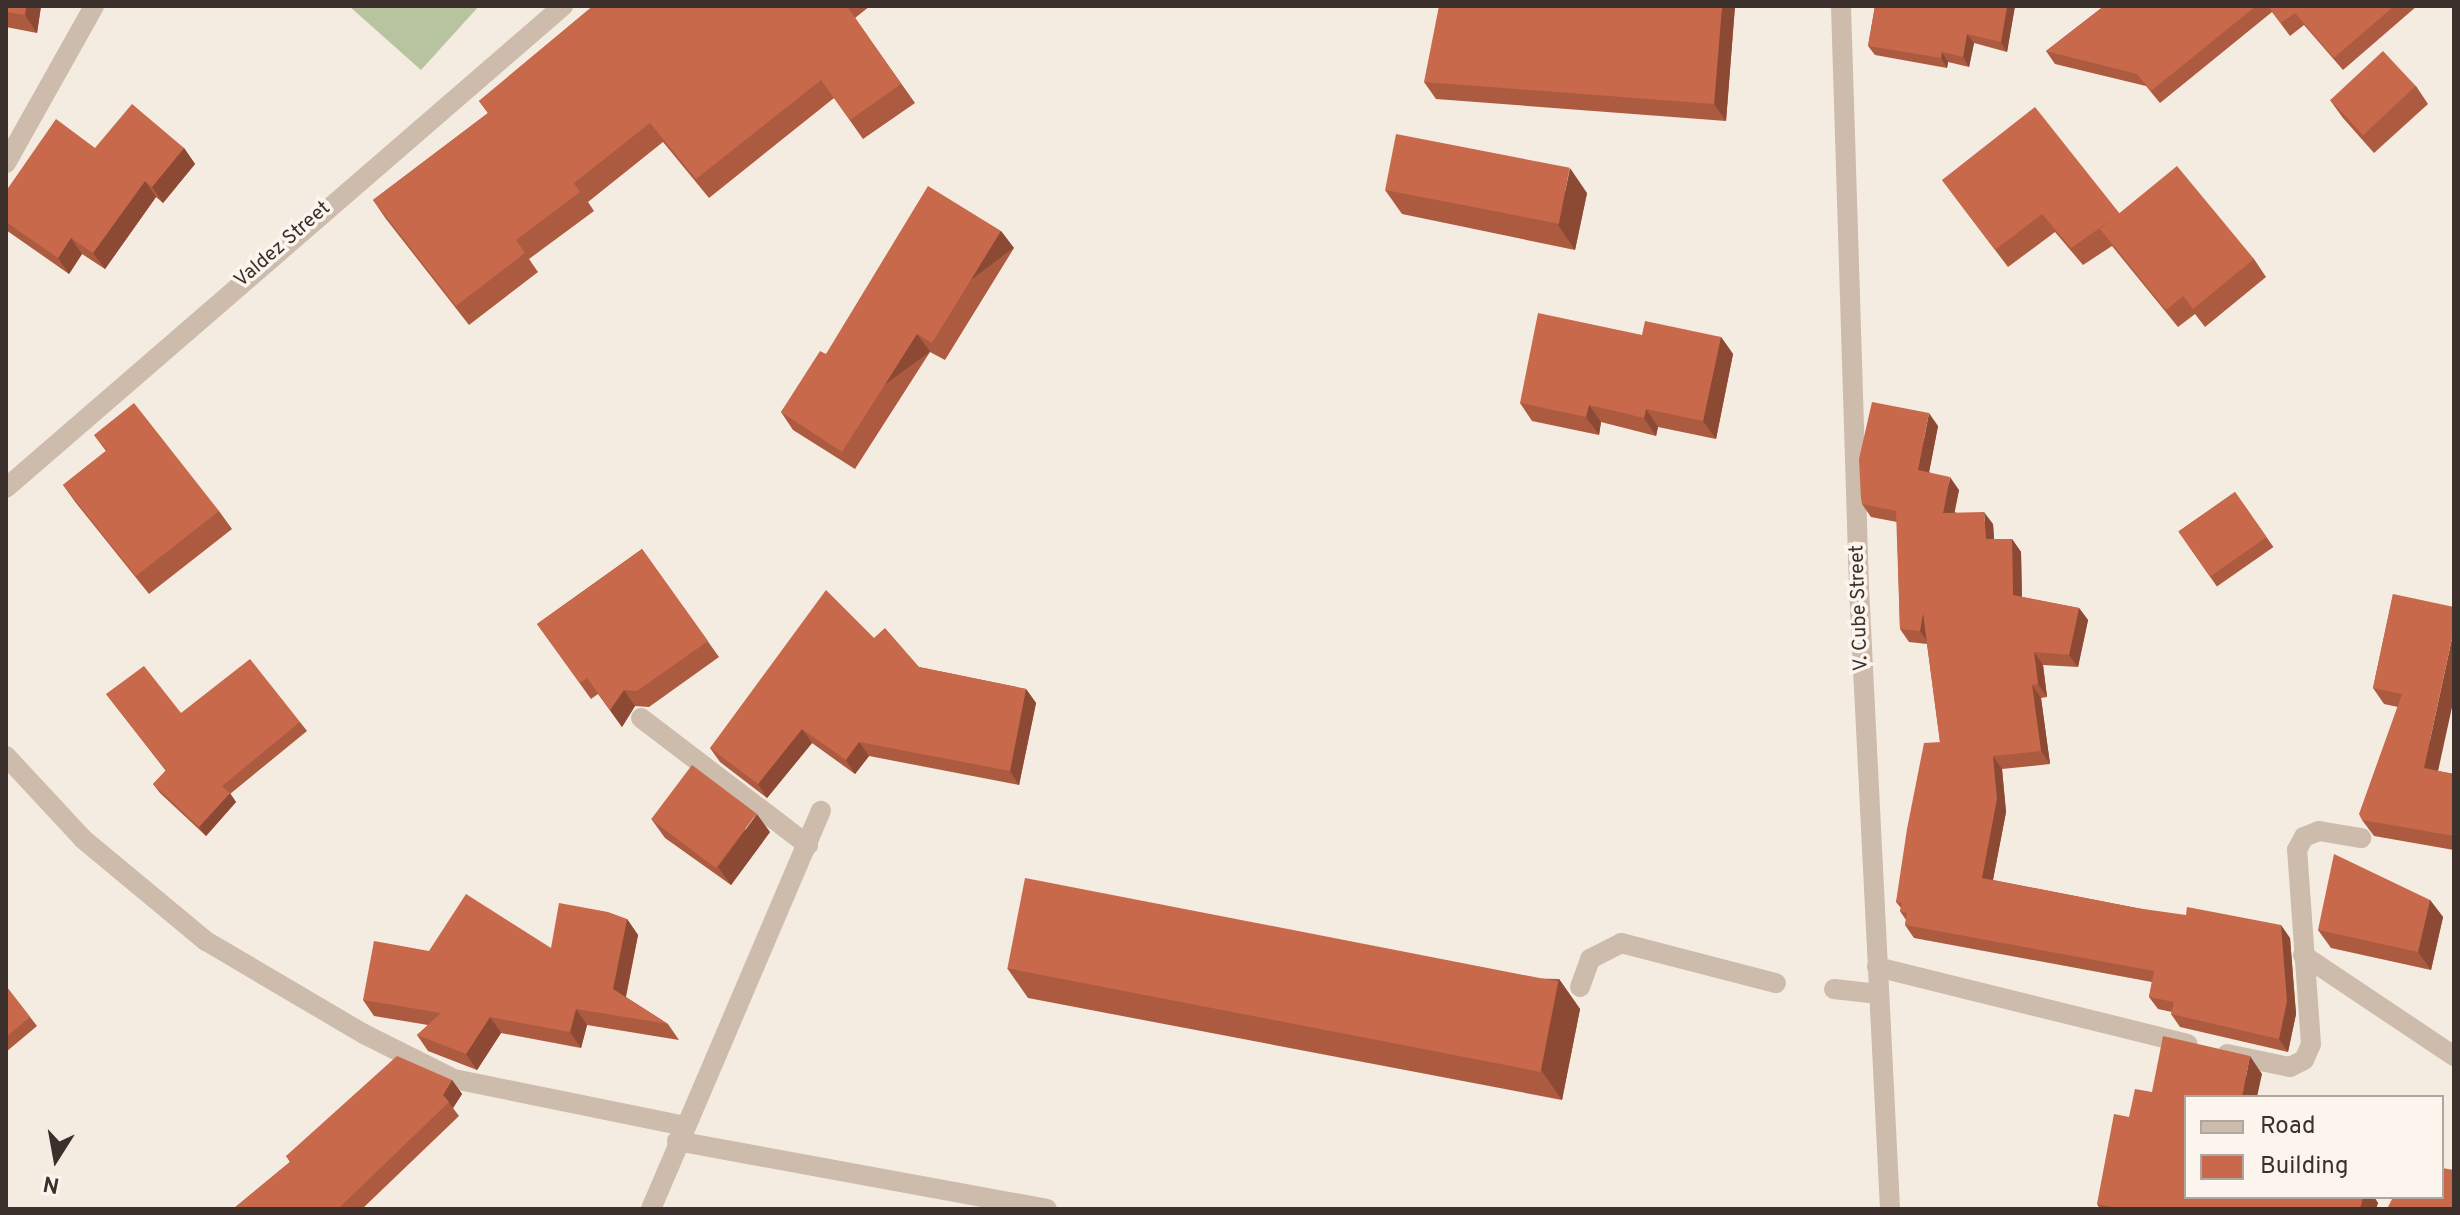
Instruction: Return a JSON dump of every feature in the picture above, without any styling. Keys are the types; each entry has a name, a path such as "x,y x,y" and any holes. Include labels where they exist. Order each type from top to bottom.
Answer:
{"street":[{"path":"6,163 94,6"},
{"name":"Valdez Street","path":"6,488 563,6"},
{"name":"V. Cube Street","path":"1841,6 1858,572 1890,1209"},
{"path":"641,718 808,845"},
{"path":"6,756 83,839 206,941 364,1034 454,1079 680,1134 1047,1209"},
{"path":"651,1209 680,1134 821,811"},
{"path":"1877,967 2290,1067 2304,1060 2311,1044 2297,850 2304,837 2319,831 2361,838"},
{"path":"1580,987 1590,959 1621,943 1776,983"},
{"path":"2303,955 2454,1056"},
{"path":"1834,989 1879,994"}],"green space":[{"path":"349,6 479,6 421,70"}],"building":[{"path":"6,6 26,6 25,15 6,12"},
{"path":"593,6 847,6 901,84 850,120 821,80 696,179 650,123 574,183 580,192 516,240 525,253 456,306 373,200 488,113 479,101"},
{"path":"1439,6 1722,6 1714,104 1424,82"},
{"path":"1875,6 2007,6 2001,42 1967,34 1963,57 1942,52 1941,58 1868,46"},
{"path":"2104,6 2256,6 2151,91 2137,74 2046,51"},
{"path":"2268,6 2394,6 2334,58 2295,13 2281,23"},
{"path":"2383,51 2416,86 2363,135 2330,100"},
{"path":"132,104 184,148 152,187 145,181 93,253 71,238 58,258 6,222 6,191 56,119 95,148"},
{"path":"2035,107 2120,214 2071,248 2042,214 1995,250 1942,180"},
{"path":"1396,134 1570,168 1559,224 1385,190"},
{"path":"2177,166 2254,259 2193,309 2183,296 2166,310 2100,229"},
{"path":"928,186 1001,231 932,343 917,334 842,452 781,412 820,351 826,354"},
{"path":"1538,313 1642,335 1645,321 1721,337 1703,421 1646,409 1644,418 1589,405 1586,417 1520,403"},
{"path":"1872,402 1929,413 1918,470 1950,477 1943,513 1984,512 1986,539 2012,539 2013,595 2079,608 2069,655 2034,652 2038,684 2032,685 2041,751 1993,756 1997,799 1982,878 2136,908 2186,915 2187,907 2281,925 2287,1001 2279,1039 2171,1014 2174,1002 2149,997 2154,971 1905,925 1907,913 1900,911 1902,903 1896,902 1907,829 1924,743 1940,742 1923,613 1920,631 1900,629 1896,511 1862,504 1861,499 1859,459"},
{"path":"134,403 219,511 136,576 63,485 107,450 94,435"},
{"path":"2235,492 2267,537 2210,577 2178,532"},
{"path":"642,549 708,641 637,691 624,690 610,710 587,678 580,683 537,624"},
{"path":"826,590 874,638 885,628 919,667 1026,689 1010,771 859,742 846,760 802,729 758,784 710,748"},
{"path":"2393,594 2454,607 2454,629 2424,768 2454,774 2454,836 2362,820 2359,814 2402,694 2373,688"},
{"path":"250,659 300,722 222,786 230,793 199,827 153,784 166,770 106,694 144,666 181,713"},
{"path":"692,765 757,814 716,868 651,819"},
{"path":"2334,854 2430,900 2418,952 2318,930"},
{"path":"1025,878 1558,982 1540,1072 1007,968"},
{"path":"466,894 551,948 559,903 608,912 627,919 613,989 668,1024 576,1009 570,1032 490,1017 466,1054 417,1035 441,1013 363,1000 374,941 429,951"},
{"path":"6,986 30,1017 6,1037"},
{"path":"2163,1036 2250,1056 2242,1095 2184,1095 2184,1199 2362,1199 2360,1209 2123,1209 2097,1204 2114,1114 2129,1117 2135,1089 2152,1092"},
{"path":"397,1056 452,1080 443,1095 449,1102 340,1209 233,1209 291,1161 286,1156"},
{"path":"2444,1168 2454,1170 2454,1209 2387,1209 2392,1199 2444,1199"}]}
